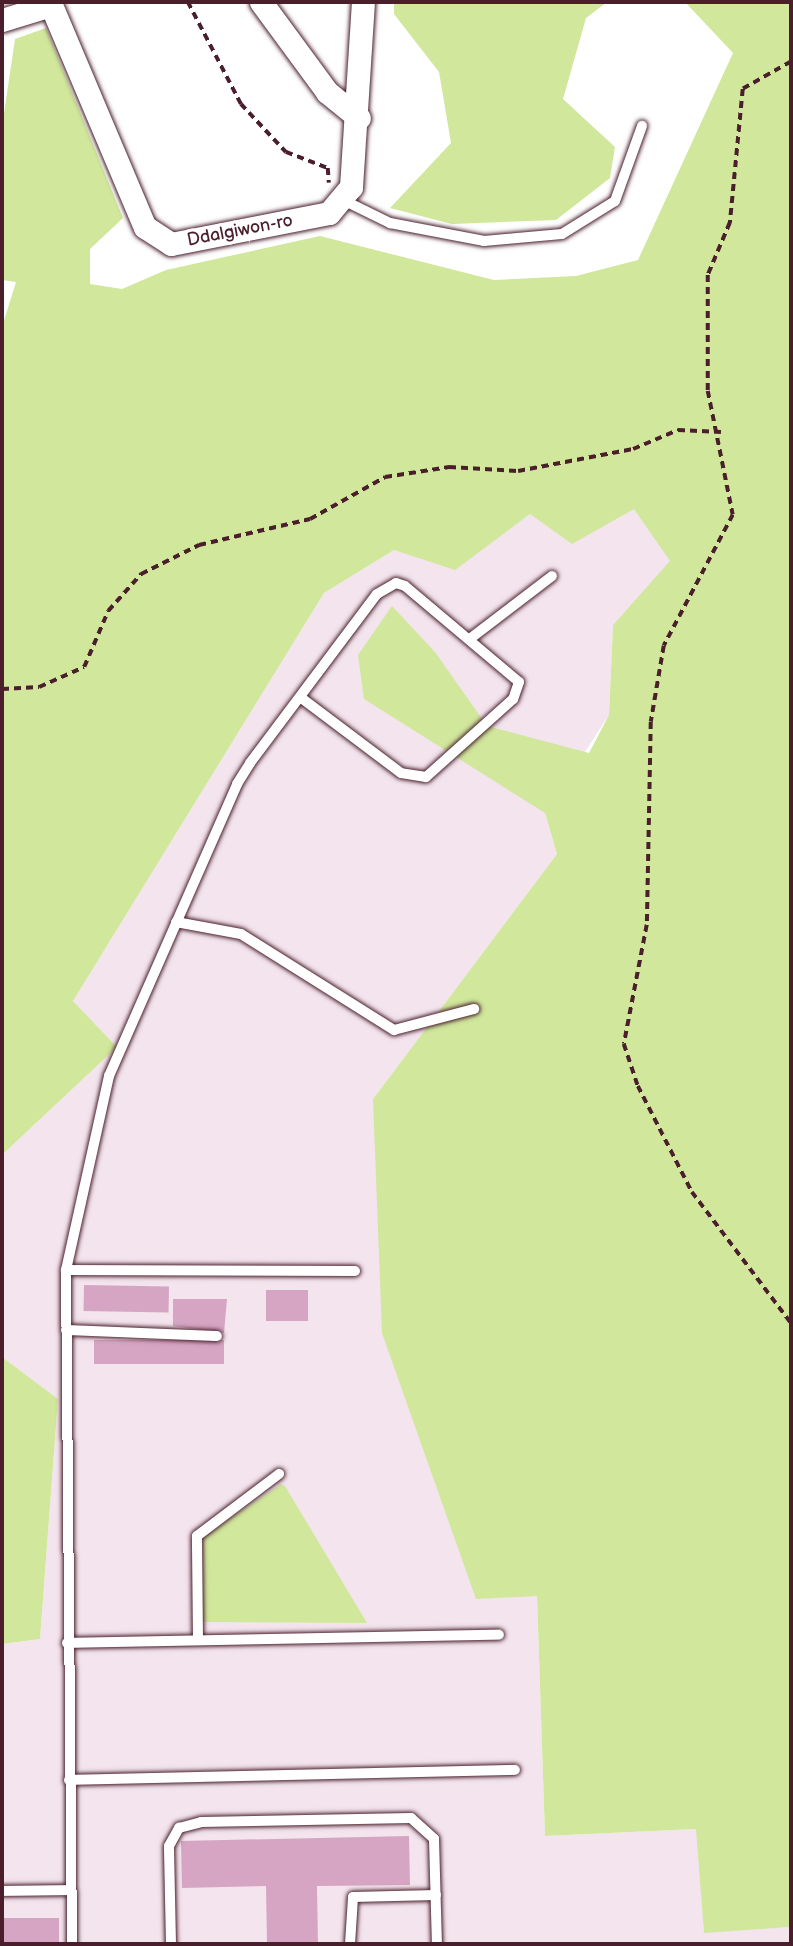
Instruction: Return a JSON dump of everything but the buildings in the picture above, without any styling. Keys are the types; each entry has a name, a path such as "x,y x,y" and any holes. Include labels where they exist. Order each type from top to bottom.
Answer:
{"street":[{"path":"261,2 327,92 359,118"},
{"path":"343,197 359,118 363,2"},
{"name":"Ddalgiwon-ro","path":"2,20 54,4 145,227 172,244 329,213 343,197"}],"lane":[{"path":"343,197 390,223 484,241 562,234 615,201 642,125"},
{"path":"471,638 552,576"},
{"path":"72,1944 67,1643 66,1270 109,1076 237,784 300,698 377,594 396,583 515,672 519,691 426,777 401,773 300,698"},
{"path":"176,922 241,934 394,1030 474,1009"},
{"path":"66,1270 355,1271"},
{"path":"66,1331 217,1336"},
{"path":"198,1640 197,1536 279,1474"},
{"path":"67,1643 499,1635"},
{"path":"69,1780 515,1770"},
{"path":"171,1944 170,1842 179,1828 194,1823 415,1819 434,1839 437,1944"},
{"path":"2,1891 71,1890"},
{"path":"350,1944 353,1897 436,1895"}],"path":[{"path":"188,2 257,124 286,152 328,168 326,181 343,197"},
{"path":"791,62 743,89 730,223 708,275 708,391 721,432 733,515 664,646 651,722 647,925 624,1044 638,1086 692,1192 791,1323"},
{"path":"2,689 38,687 84,667 108,611 141,574 199,545 310,519 385,477 449,467 518,471 633,449 678,430 721,432"}],"shaded area":[{"path":"634,508 671,561 613,625 609,715 545,813 557,854 373,1099 537,1596 545,1836 697,1829 704,1932 791,1927 791,1944 2,1944 2,1644 40,1639 58,1399 2,1357 2,1155 117,1047 73,1001 324,593 394,550 455,569 530,514 572,543"}],"green space":[{"path":"394,2 607,2 586,18 563,99 615,147 610,178 556,220 452,224 390,208 451,143 439,72 394,14"},
{"path":"685,2 791,2 791,1927 704,1933 696,1829 545,1836 537,1596 476,1599 382,1333 373,1099 557,854 545,813 364,699 358,655 392,606 435,652 487,726 589,753 609,715 613,625 670,561 634,509 572,544 530,514 455,570 394,550 324,593 73,1001 117,1047 2,1155 2,327 16,282 2,280 2,127 15,39 46,28 123,218 90,249 90,284 122,289 166,270 320,236 494,280 576,276 638,260 733,53"},
{"path":"2,1357 58,1399 40,1639 2,1644"},
{"path":"281,1484 285,1486 367,1623 203,1622 203,1537"}]}
